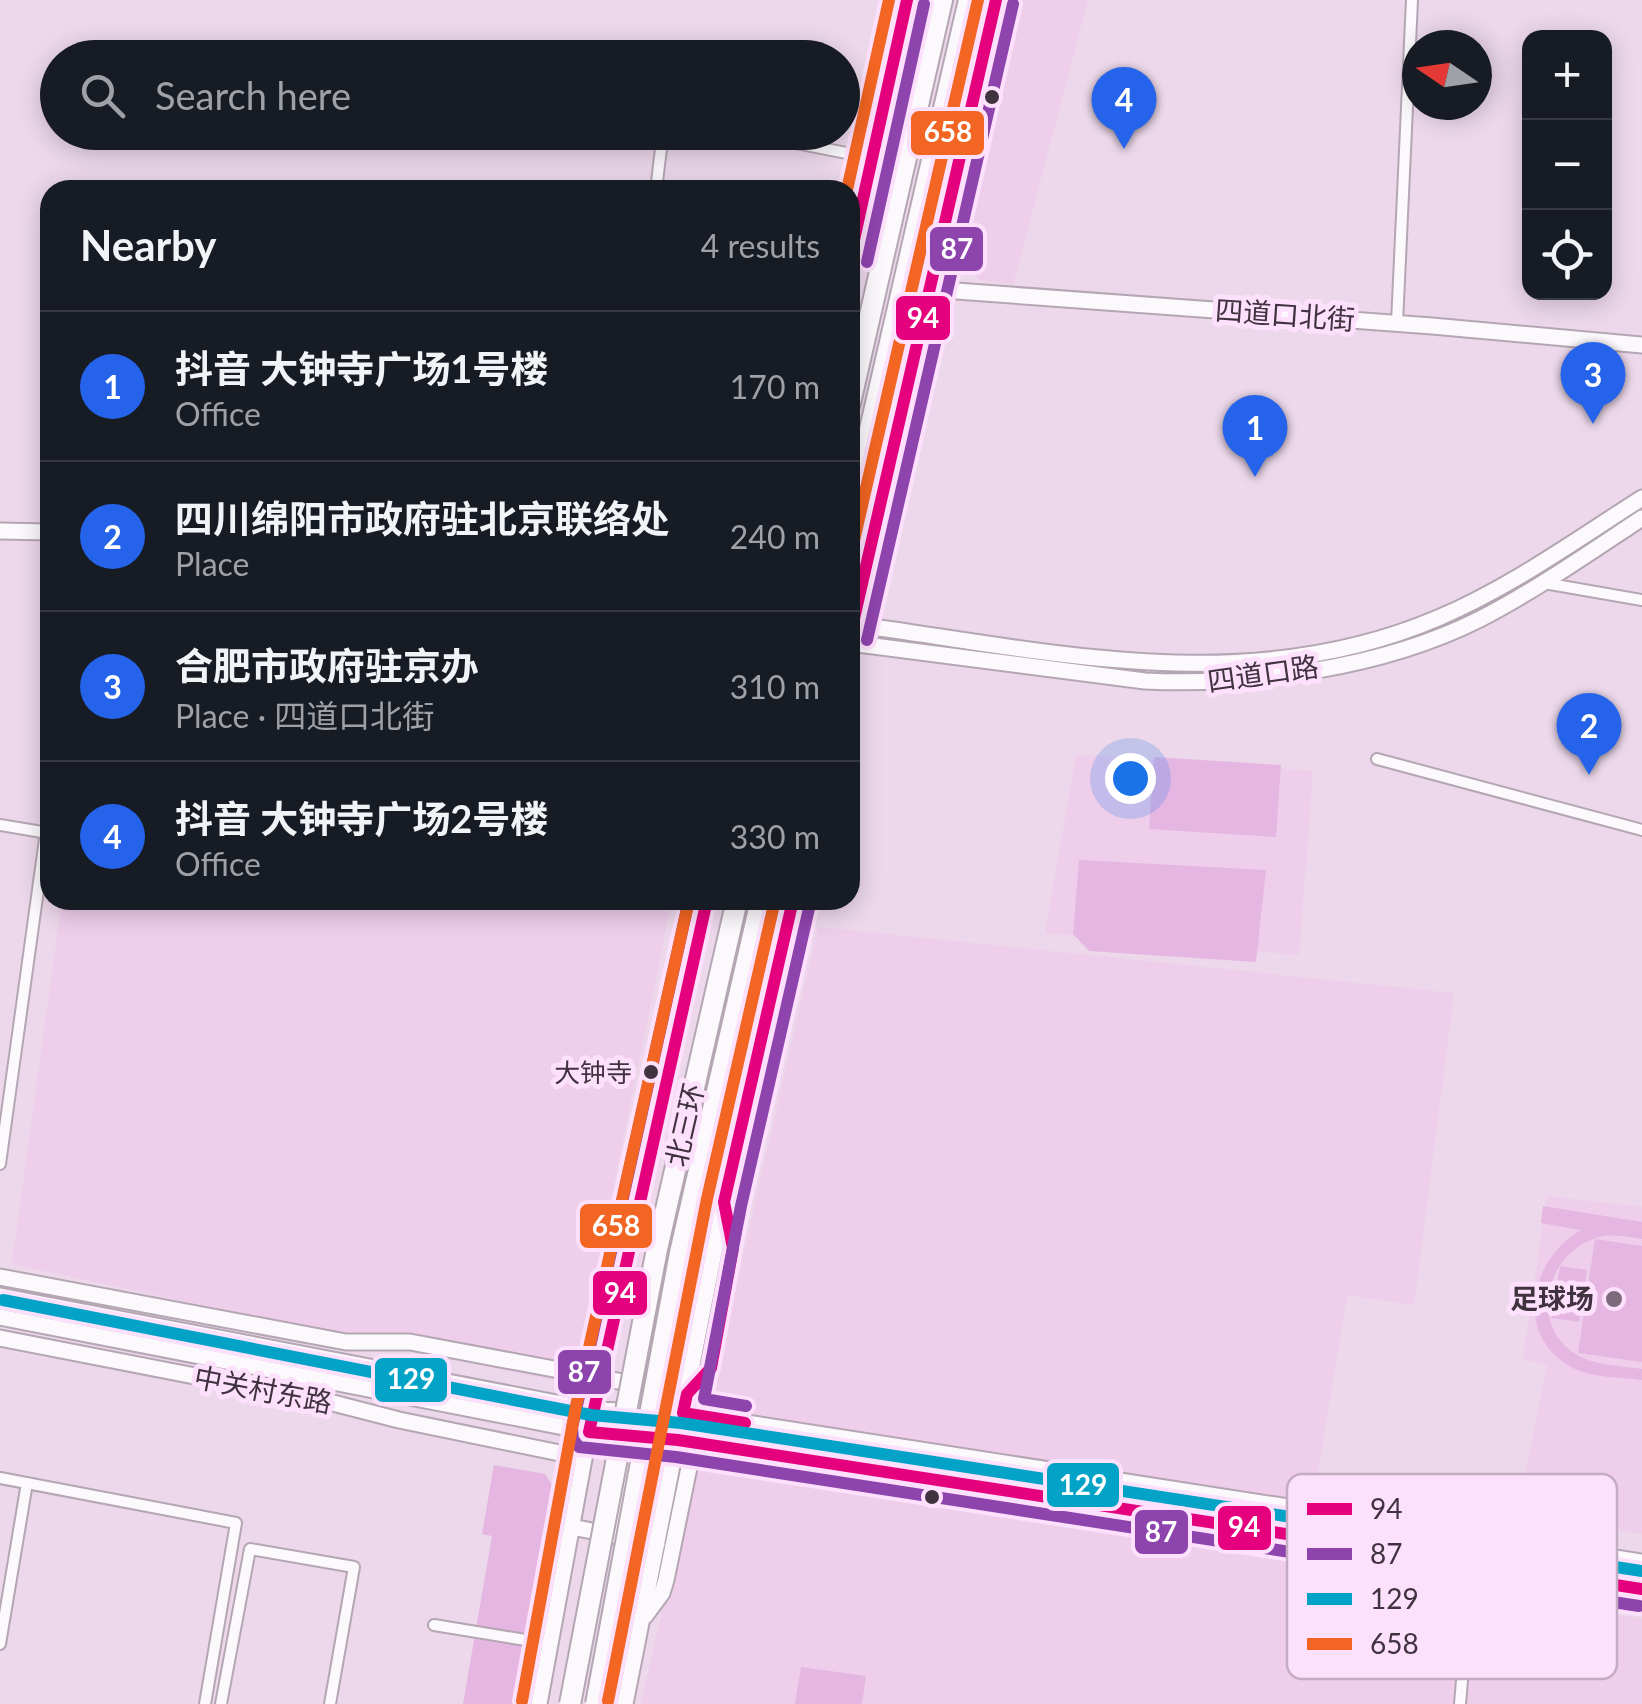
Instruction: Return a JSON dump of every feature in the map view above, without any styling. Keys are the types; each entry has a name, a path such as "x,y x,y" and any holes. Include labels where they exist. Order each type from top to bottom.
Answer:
{"highway":[{"path":"860,359 942,0"},
{"path":"860,473 969,0"},
{"name":"北三环","path":"570,1704 657,1249 734,910"},
{"name":"北三环","path":"596,1704 680,1253 760,910"}],"street":[{"path":"860,213 906,0"},
{"path":"860,592 996,0"},
{"path":"1397,323 1412,0"},
{"path":"657,180 661,150"},
{"path":"831,150 872,158"},
{"name":"四道口北街","path":"929,288 1642,345"},
{"path":"860,466 886,472"},
{"name":"四道口路","path":"860,634 1148,664 1232,665 1275,660 1385,636 1440,617 1529,571 1642,498"},
{"name":"四道口路","path":"860,634 1145,682 1220,682 1338,664 1406,648 1478,619 1543,583 1642,518"},
{"path":"0,532 40,532"},
{"path":"1543,583 1642,600"},
{"path":"1377,759 1642,830"},
{"path":"0,826 40,832"},
{"path":"0,1164 40,888"},
{"path":"539,1704 593,1410 705,910"},
{"path":"642,1619 662,1593 666,1580 686,1441 683,1414 687,1394 711,1368 733,1248 724,1202 791,910"},
{"path":"0,1277 346,1342 410,1342 687,1394"},
{"name":"中关村东路","path":"0,1296 593,1410 683,1414 1287,1507"},
{"name":"中关村东路","path":"0,1318 589,1432 686,1441 1287,1534"},
{"name":"中关村东路","path":"0,1338 334,1403 584,1458"},
{"path":"613,1535 642,1385"},
{"path":"625,1704 657,1544 686,1441"},
{"path":"0,1478 236,1523 204,1704"},
{"path":"0,1644 26,1483"},
{"path":"572,1527 657,1544"},
{"path":"221,1704 250,1550 354,1567 330,1704"},
{"name":"中关村东路","path":"1617,1558 1642,1562"},
{"name":"中关村东路","path":"1617,1585 1642,1589"},
{"path":"434,1625 550,1644"},
{"path":"1460,1704 1462,1679"}],"shaded area":[{"path":"1015,0 1088,0 1013,285 979,280 957,245"},
{"path":"1076,755 1313,771 1299,955 1045,933"},
{"path":"1154,757 1281,765 1276,837 1149,829"},
{"path":"1079,860 1266,870 1256,962 1089,951 1073,934"},
{"path":"61,910 670,910 573,1385 12,1264"},
{"path":"818,927 1454,993 1414,1305 1347,1295 1318,1474 1287,1474 1287,1679 1617,1679 1617,1615 1642,1619 1642,1704 641,1704"},
{"path":"1547,1196 1642,1207 1642,1534 1617,1530 1617,1474 1525,1474 1547,1365 1523,1359"},
{"path":"1543,1206 1642,1222 1642,1239 1596,1238 1564,1260 1554,1276 1548,1312 1564,1345 1588,1360 1642,1369 1642,1380 1573,1368 1554,1354 1542,1337 1535,1318 1540,1278 1563,1243 1581,1230 1541,1223"},
{"name":"足球场","path":"1595,1239 1642,1246 1642,1362 1578,1353"},
{"path":"1560,1266 1587,1270 1579,1322 1552,1318"},
{"path":"494,1465 545,1474 556,1491 518,1704 463,1704 492,1536 482,1534"},
{"path":"801,1667 866,1676 862,1704 795,1704"}],"transit line":[{"name":"658","path":"860,131 889,0"},
{"name":"94","path":"860,213 907,0"},
{"name":"658","path":"860,514 978,0"},
{"name":"94","path":"860,592 996,0"},
{"name":"87","path":"867,262 924,4"},
{"name":"87","path":"867,640 1013,4"},
{"name":"658","path":"849,180 856,150"},
{"name":"87","path":"687,910 572,1428 579,1447 676,1457 1287,1552"},
{"name":"658","path":"522,1701 576,1406 687,910"},
{"name":"94","path":"705,910 589,1432 678,1440 1287,1534"},
{"name":"658","path":"608,1701 707,1199 773,910"},
{"name":"94","path":"745,1423 683,1413 687,1394 711,1368 733,1248 724,1202 791,910"},
{"name":"87","path":"746,1406 704,1399 741,1206 809,910"},
{"name":"129","path":"3,1300 591,1415 681,1423 1287,1516"},
{"name":"129","path":"1617,1567 1642,1571"},
{"name":"94","path":"1617,1585 1642,1589"},
{"name":"87","path":"1617,1603 1639,1606"}],"place":[{"name":"抖音 大钟寺广场2号楼","path":"1124,149"},
{"name":"合肥市政府驻京办","path":"1593,424"},
{"name":"抖音 大钟寺广场1号楼","path":"1255,477"},
{"name":"四川绵阳市政府驻北京联络处","path":"1589,775"},
{"name":"大钟寺","path":"651,1072"},
{"name":"足球场","path":"1614,1299"}]}
